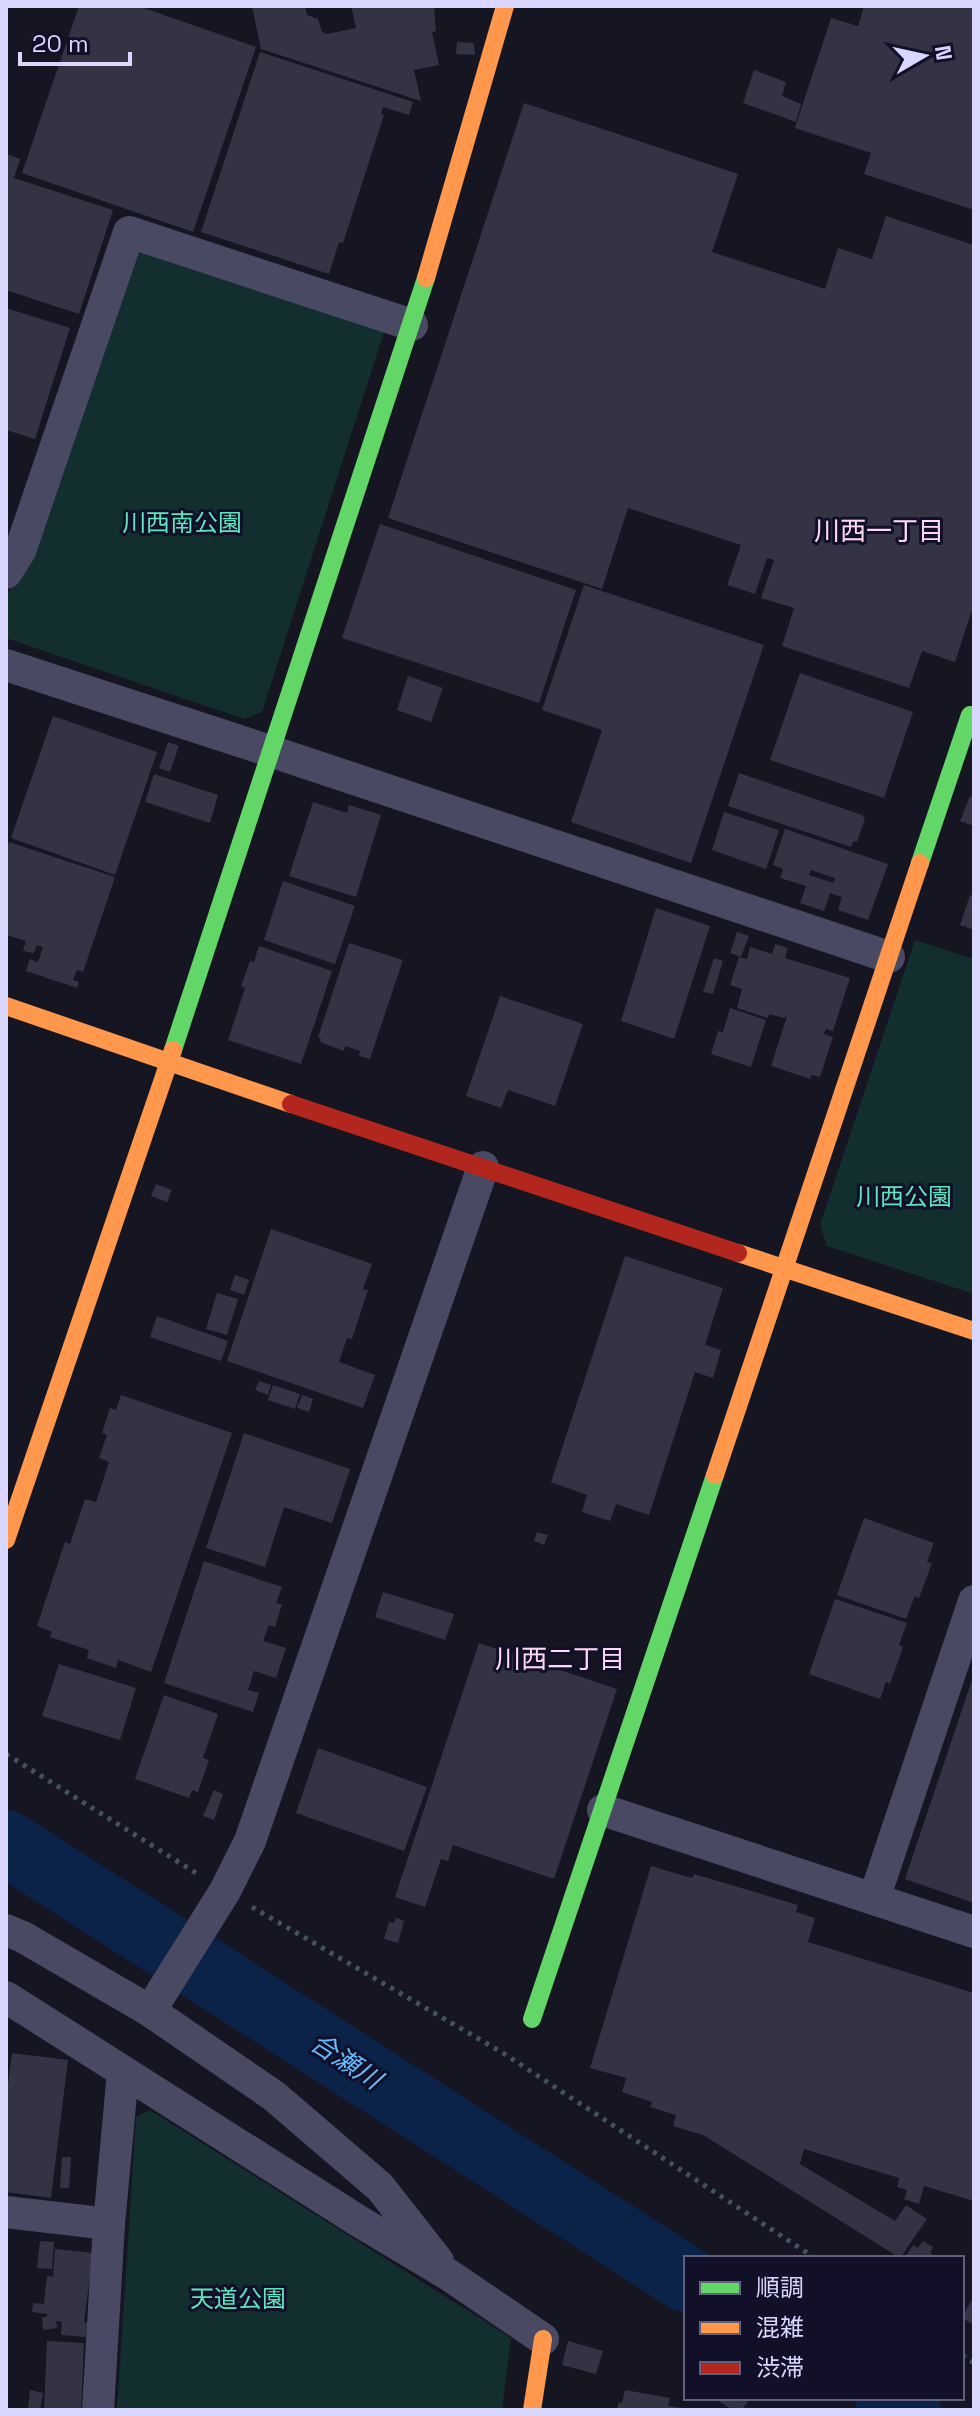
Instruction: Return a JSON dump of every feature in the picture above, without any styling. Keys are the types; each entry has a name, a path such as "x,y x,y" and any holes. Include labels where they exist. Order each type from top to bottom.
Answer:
{"street":[{"path":"6,1540 169,1064 412,325 505,6"},
{"path":"6,573 20,551 129,232 412,325"},
{"path":"6,665 889,957"},
{"path":"532,2019 970,715 974,717"},
{"path":"6,1006 169,1064 974,1331"},
{"path":"150,2011 225,1891 250,1841 483,1167"},
{"path":"874,1899 974,1601"},
{"path":"603,1810 974,1932"},
{"path":"6,1930 150,2011 274,2096 380,2187 449,2275"},
{"path":"6,1997 449,2275 543,2339 532,2410"},
{"path":"98,2410 109,2224 123,2072"},
{"path":"6,2212 109,2224"}],"path":[{"path":"6,1754 225,1891 503,2053 812,2256"}],"green space":[{"name":"川西南公園","path":"145,249 385,329 262,712 244,719 6,638 6,596 32,553 130,258"},
{"name":"川西公園","path":"915,940 974,959 974,1294 827,1246 820,1225"},
{"name":"天道公園","path":"150,2110 511,2338 502,2410 117,2410 136,2117"}],"building":[{"path":"79,6 138,6 256,47 193,232 22,173"},
{"path":"252,6 305,6 307,15 318,19 322,32 327,34 356,28 351,6 434,6 436,31 432,32 439,65 414,70 421,101 261,49"},
{"path":"864,6 974,6 974,210 864,174 871,153 795,128 831,18 858,26"},
{"path":"457,42 474,43 475,55 456,54"},
{"path":"260,52 413,102 409,115 383,107 381,114 384,115 343,243 339,242 329,274 201,232"},
{"path":"754,70 786,82 782,96 801,104 796,122 743,103"},
{"path":"524,103 738,174 712,252 825,289 838,248 872,259 886,216 974,245 974,604 955,662 922,651 909,688 782,646 794,608 761,598 774,560 767,558 755,594 727,585 741,545 628,508 602,589 388,518"},
{"path":"6,154 20,159 14,178 113,210 79,314 6,290"},
{"path":"6,308 70,328 35,439 6,430"},
{"path":"380,524 576,590 539,703 342,638"},
{"path":"584,585 764,645 691,863 571,822 602,730 542,710"},
{"path":"800,673 913,712 884,798 770,760"},
{"path":"408,676 443,688 431,722 397,710"},
{"path":"53,716 157,752 115,875 11,838"},
{"path":"168,742 179,746 170,772 159,768"},
{"path":"739,773 862,815 865,818 857,842 854,841 851,847 728,806"},
{"path":"154,774 218,795 210,823 145,802"},
{"path":"970,796 974,798 974,826 960,821"},
{"path":"313,802 347,813 349,805 381,815 356,897 289,876"},
{"path":"724,812 779,830 766,869 712,850"},
{"path":"785,829 888,864 868,920 838,910 842,897 830,893 824,911 800,903 806,886 780,878 783,869 773,865","holes":["811,870 835,878 833,883 809,875"]},
{"path":"6,843 115,877 83,972 77,970 73,980 79,982 77,988 26,971 30,959 38,962 43,947 37,945 34,953 23,951 26,941 6,935"},
{"path":"283,881 355,906 335,964 264,940"},
{"path":"970,895 974,896 974,930 960,925"},
{"path":"656,908 710,926 674,1039 621,1021"},
{"path":"737,932 749,936 741,957 730,953"},
{"path":"349,943 403,960 370,1059 359,1056 360,1051 345,1046 344,1051 320,1042 318,1037"},
{"path":"775,944 788,948 785,958 850,978 833,1031 826,1029 824,1034 833,1037 820,1077 811,1075 810,1079 771,1066 787,1016 769,1014 768,1018 737,1008 742,989 730,985 739,957 747,959 750,947 772,954"},
{"path":"259,946 332,971 301,1064 228,1040 245,988 241,986"},
{"path":"714,958 723,961 713,994 703,992"},
{"path":"500,996 583,1024 555,1106 508,1090 501,1108 466,1096"},
{"path":"730,1008 766,1020 751,1067 711,1054 718,1031 723,1032"},
{"path":"156,1184 172,1190 167,1202 151,1196"},
{"path":"271,1229 372,1264 363,1289 368,1290 352,1339 347,1338 339,1362 375,1375 363,1408 227,1361"},
{"path":"625,1256 723,1288 705,1345 721,1350 713,1378 695,1372 649,1515 616,1504 610,1521 582,1512 587,1495 551,1482"},
{"path":"235,1275 249,1280 244,1295 230,1290"},
{"path":"217,1293 238,1299 227,1335 206,1329"},
{"path":"157,1316 228,1341 221,1361 150,1337"},
{"path":"259,1381 271,1385 268,1395 255,1390"},
{"path":"273,1385 300,1394 295,1409 268,1400"},
{"path":"121,1395 232,1433 151,1672 118,1660 116,1668 87,1658 89,1650 50,1637 52,1632 37,1626 65,1542 70,1544 85,1499 96,1502 109,1462 99,1458 107,1435 102,1433 110,1408 116,1410"},
{"path":"302,1395 313,1399 309,1412 297,1408"},
{"path":"244,1433 350,1469 332,1523 284,1507 265,1567 206,1548"},
{"path":"864,1518 934,1543 927,1562 932,1563 919,1598 915,1596 906,1619 837,1595"},
{"path":"537,1532 548,1535 544,1545 534,1541"},
{"path":"204,1561 282,1587 276,1603 282,1604 275,1627 269,1625 263,1641 286,1648 276,1678 254,1671 248,1690 259,1693 253,1712 164,1683"},
{"path":"383,1592 454,1614 445,1640 375,1617"},
{"path":"835,1599 907,1623 899,1645 903,1647 890,1684 886,1682 880,1699 809,1674"},
{"path":"479,1643 617,1689 554,1879 453,1845 448,1861 441,1859 425,1907 395,1897"},
{"path":"59,1664 136,1688 120,1740 42,1716"},
{"path":"974,1677 974,1903 905,1879"},
{"path":"164,1695 218,1714 203,1758 209,1760 198,1792 192,1790 189,1798 135,1779"},
{"path":"318,1748 427,1787 404,1851 296,1813"},
{"path":"214,1790 223,1794 214,1820 203,1816"},
{"path":"651,1866 692,1878 694,1874 798,1905 796,1912 815,1918 808,1942 974,1993 974,2201 924,2186 919,2204 904,2199 907,2190 897,2187 899,2178 804,2149 800,2164 895,2221 906,2205 927,2219 901,2256 897,2256 703,2135 673,2126 676,2115 650,2107 652,2102 622,2092 626,2078 590,2068"},
{"path":"396,1918 404,1921 398,1943 384,1939 389,1922 394,1923"},
{"path":"12,2053 68,2060 51,2198 6,2192 6,2100"},
{"path":"62,2157 71,2157 69,2188 60,2188"},
{"path":"40,2241 54,2242 52,2269 37,2268"},
{"path":"923,2241 933,2247 930,2253 935,2256 906,2256 913,2245 918,2248"},
{"path":"55,2249 93,2253 84,2322 88,2323 86,2337 61,2335 62,2322 56,2321 57,2328 43,2330 42,2317 47,2317 47,2314 32,2312 33,2303 44,2304 47,2276 53,2277"},
{"path":"971,2301 974,2302 974,2325 964,2319"},
{"path":"47,2341 84,2343 81,2410 44,2410"},
{"path":"568,2341 603,2351 596,2374 562,2365"},
{"path":"30,2390 43,2393 40,2410 28,2410"},
{"path":"625,2390 670,2398 668,2406 682,2410 617,2410"},
{"path":"716,2400 749,2400 742,2410 733,2410"}],"waterway":[{"name":"合瀬川","path":"6,1843 684,2278"},
{"name":"合瀬川","path":"891,2400 908,2410"}],"traffic: fast":[{"path":"173,1050 426,278"},
{"path":"920,863 970,715 974,717"},
{"path":"532,2019 715,1475"}],"traffic: slow":[{"path":"426,278 505,6"},
{"path":"715,1475 920,863"},
{"path":"6,1006 291,1104"},
{"path":"6,1540 173,1050"},
{"path":"738,1253 974,1331"},
{"path":"532,2410 543,2339"}],"traffic: jam":[{"path":"291,1104 738,1253"}],"district":[{"name":"川西一丁目","path":"879,531"},
{"name":"川西二丁目","path":"560,1659"}]}
